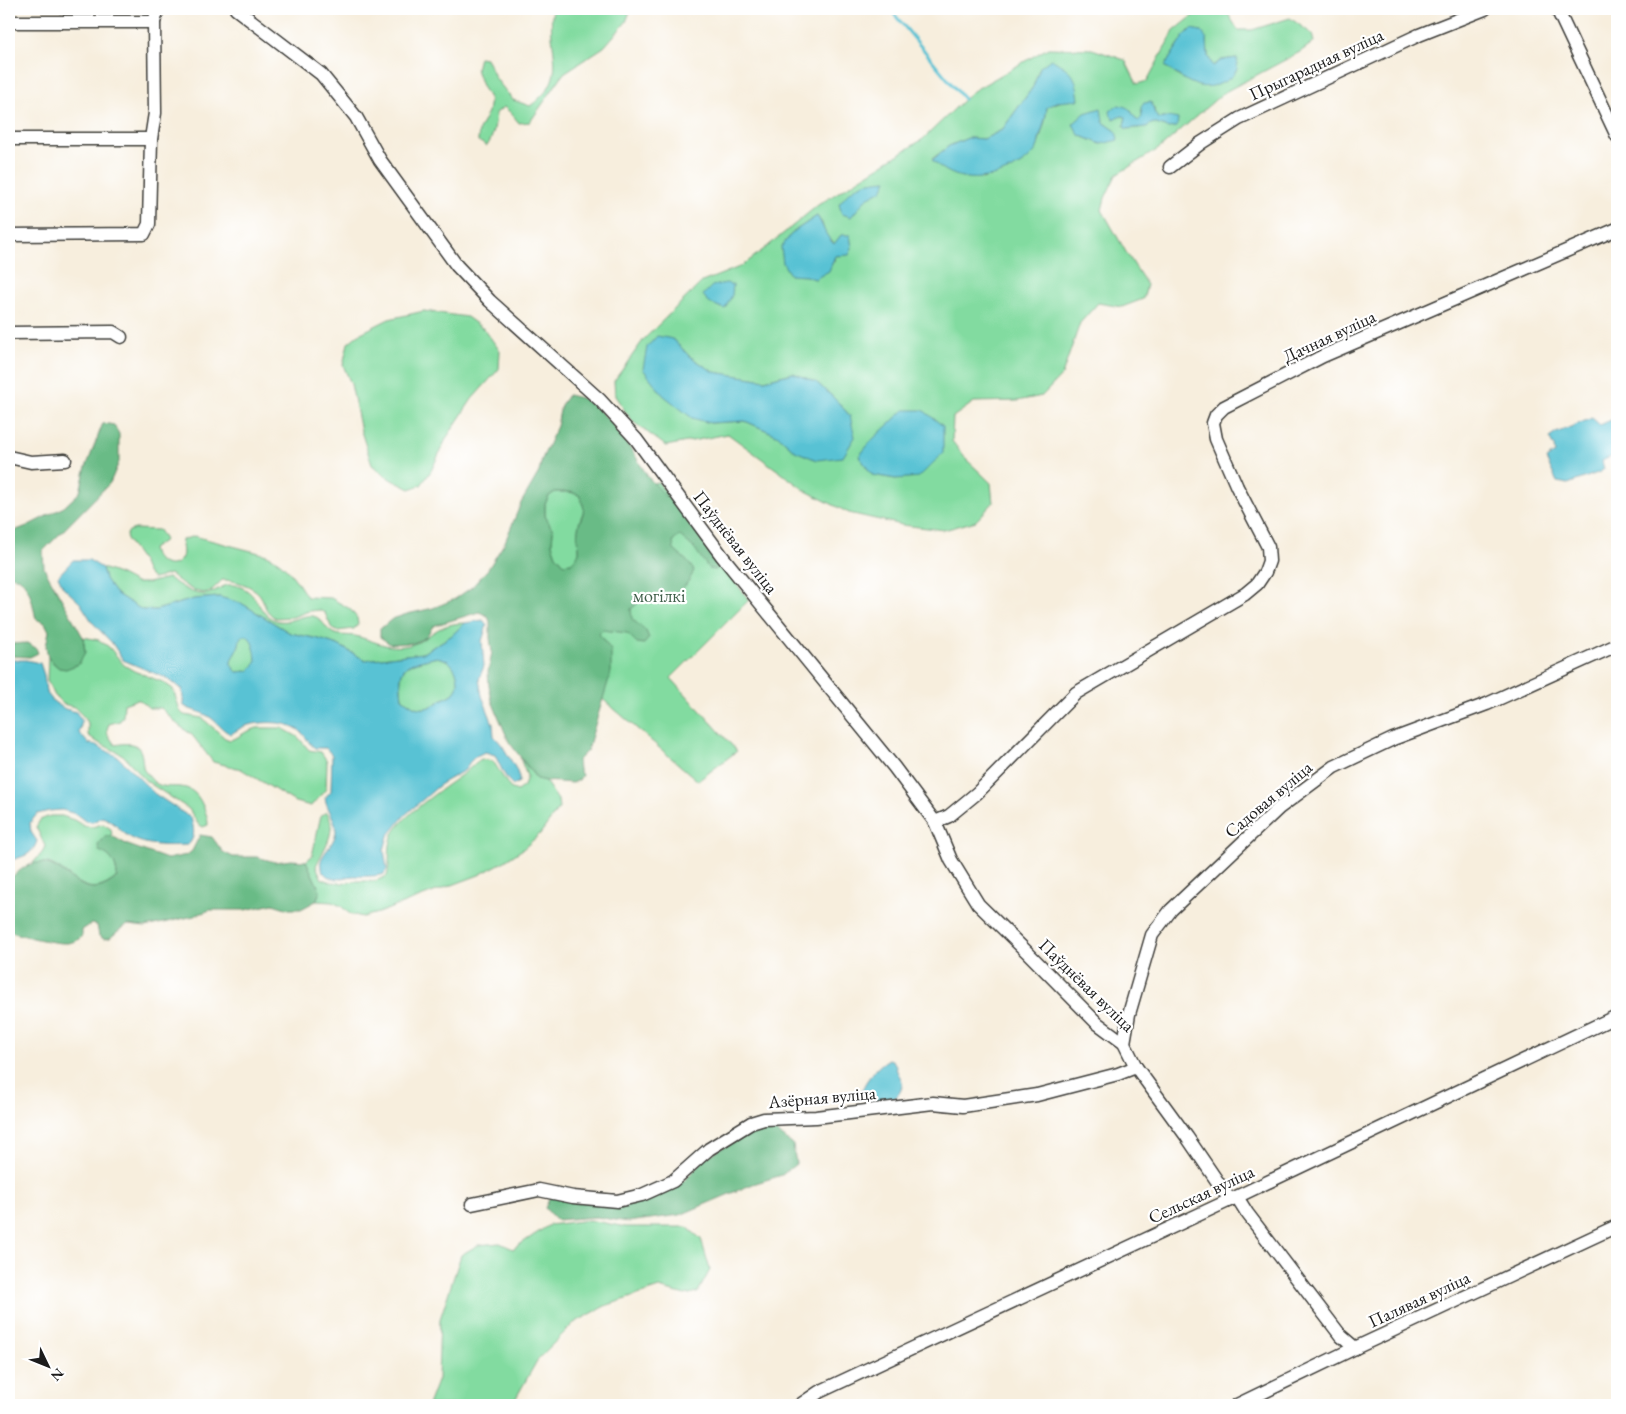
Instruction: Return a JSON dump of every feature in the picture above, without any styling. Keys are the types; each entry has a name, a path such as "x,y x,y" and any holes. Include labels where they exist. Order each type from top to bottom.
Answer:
{"street":[{"path":"9,235 144,234 148,224 151,139 155,113 154,22 158,9"},
{"name":"Паўднёвая вуліца","path":"236,9 321,74 356,117 380,160 457,266 490,301 600,400 636,439 722,556 894,767 936,822 951,860 978,904 1097,1023 1124,1043 1136,1067 1187,1137 1341,1336 1354,1348"},
{"name":"Прыгарадная вуліца","path":"1170,167 1201,143 1239,119 1419,35 1485,9"},
{"path":"1557,9 1617,136"},
{"path":"9,22 154,22"},
{"path":"9,139 151,139"},
{"name":"Дачная вуліца","path":"936,822 949,816 977,793 1076,692 1245,594 1257,584 1265,572 1269,561 1268,547 1222,455 1213,423 1216,415 1224,407 1323,356 1617,229"},
{"path":"9,333 113,332 122,337"},
{"path":"9,457 31,462 64,460"},
{"name":"Садовая вуліца","path":"1124,1043 1129,1014 1152,935 1171,910 1279,808 1334,767 1393,740 1487,704 1617,645"},
{"name":"Сельская вуліца","path":"800,1405 819,1392 1234,1199 1617,1016"},
{"name":"Азёрная вуліца","path":"472,1204 539,1190 573,1197 617,1201 642,1195 673,1181 709,1149 751,1123 764,1119 816,1117 933,1104 963,1106 1037,1095 1118,1074 1136,1067"},
{"name":"Палявая вуліца","path":"1237,1405 1354,1348 1617,1226"}],"green space":[{"path":"553,9 631,9 626,22 604,47 564,73 530,122 519,123 504,107 496,113 493,134 487,146 478,141 479,130 488,112 490,100 482,86 476,69 479,57 486,58 496,79 513,100 530,106 543,95 551,83 554,72 555,61 551,23"},
{"path":"1225,9 1238,30 1252,30 1290,18 1312,34 1314,42 1300,52 1223,93 1160,148 1116,175 1105,198 1102,210 1147,285 1143,299 1122,307 1098,303 1080,323 1062,375 1042,396 1017,401 974,402 953,417 952,441 966,459 991,483 993,503 976,521 944,530 902,525 849,513 806,491 728,434 666,446 632,421 615,396 614,381 644,339 702,282 742,266 818,205 923,139 973,91 1048,48 1092,49 1125,60 1137,84 1147,81 1174,31 1200,10","holes":["1191,29 1207,39 1208,56 1213,66 1222,60 1237,58 1181,78 1165,66","1040,67 1064,100 1047,107 1037,148 1022,164 982,179 932,159 949,146 968,138 984,139 1002,130 1033,87","1154,108 1155,114 1159,119 1168,117 1169,128 1153,123 1146,127 1126,129 1124,126 1126,117 1122,116 1132,112 1134,118 1138,121","1103,122 1116,131 1101,144 1079,135","817,216 822,223 825,235 835,244 841,235 841,255 835,256 834,262 816,279 806,276 793,232","673,339 689,356 713,372 765,380 793,373 816,382 850,416 795,451 777,435 745,421 710,423","904,410 896,479 872,475 859,456"]},
{"path":"424,311 467,317 485,330 500,351 499,369 472,399 447,437 431,471 421,485 410,489 390,479 372,465 361,431 351,384 343,365 348,343 359,334 389,319"},
{"path":"568,395 581,398 596,407 613,424 648,477 716,550 721,562 716,570 709,569 695,549 679,535 673,542 674,550 694,570 689,580 664,604 643,599 631,609 632,619 646,631 649,638 644,644 637,643 627,633 602,630 599,634 611,650 611,672 587,751 578,760 579,770 582,775 579,780 573,783 537,779 509,742 492,701 489,686 488,672 492,652 488,616 479,612 433,626 426,637 414,643 390,644 380,637 380,629 392,619 433,608 455,599 472,587 488,569 505,542 521,503 539,472 542,459 557,426 561,405","holes":["555,492 570,492 579,495 584,510 577,535 578,554 571,563 564,564 556,555 552,544 553,530 545,516 545,504 549,496"]},
{"path":"103,423 114,425 119,434 119,462 110,483 43,551 44,568 83,637 85,652 79,664 66,669 59,668 48,658 46,646 49,631 45,623 36,619 26,585 22,580 9,576 9,531 27,526 64,507 80,492 85,470"},
{"name":"могілкі","path":"658,482 749,600 671,678 737,751 698,781 584,683 631,488"},
{"path":"555,492 570,492 579,495 584,509 578,529 579,556 572,563 564,564 556,555 552,544 553,530 545,516 545,504 549,496"},
{"path":"135,529 159,530 165,540 152,549 153,554 164,564 168,565 173,565 181,559 183,554 182,540 194,536 267,555 285,567 307,597 331,598 350,609 357,618 358,624 354,629 337,631 332,629 325,613 320,610 309,611 293,617 275,618 266,609 257,591 237,582 222,580 212,590 205,593 194,591 170,574 154,579 147,573 126,536 129,531"},
{"path":"102,568 136,583 148,583 168,578 199,594 210,593 227,585 238,586 251,594 262,610 272,619 283,621 313,616 335,634 355,636 388,646 410,645 419,642 443,627 465,623 451,636 423,653 365,660 338,645 290,633 241,603 219,597 194,599 156,610 142,610 115,593 105,579"},
{"path":"242,636 248,636 252,642 256,663 248,671 237,672 231,662"},
{"path":"83,637 99,640 109,647 124,665 134,671 163,682 173,689 180,711 184,715 202,718 225,738 230,740 257,728 282,728 298,737 309,750 321,752 327,761 326,789 311,806 295,802 241,769 213,762 192,735 177,724 161,708 149,708 140,700 124,704 123,716 120,721 109,724 107,729 108,735 115,745 129,744 139,748 144,770 154,782 160,785 186,788 192,791 203,806 208,820 208,825 203,827 198,824 189,809 146,781 123,755 97,742 88,735 88,723 85,718 74,707 63,704 55,696 47,680 48,658 59,668 85,652"},
{"path":"27,643 36,648 38,653 30,657 9,656 9,644"},
{"path":"437,657 448,661 453,667 458,678 457,689 451,695 432,706 426,708 415,707 402,698 401,678 403,671 411,664"},
{"path":"520,758 537,779 545,781 558,800 559,808 540,834 523,849 479,875 363,917 350,914 341,906 332,902 316,901 320,891 306,861 312,856 321,815 327,812 331,826 329,839 316,866 322,879 342,883 375,881 387,876 390,844 393,834 414,811 481,759 493,761 510,788 517,791 524,786 527,776"},
{"path":"50,816 62,816 84,826 92,827 103,824 111,829 112,836 106,836 100,851 113,861 117,877 107,884 90,887 82,885 51,864 32,864 42,853 45,846 36,827 40,820"},
{"path":"200,835 212,837 223,852 233,857 257,857 275,862 306,861 320,891 316,901 301,909 289,909 273,904 245,910 210,910 194,916 145,927 128,925 110,938 104,939 99,936 97,925 91,924 82,930 82,936 79,939 68,943 38,939 9,931 9,879 26,866 44,863 54,867 82,885 92,888 104,886 117,877 116,868 112,861 107,855 99,851 98,845 106,836 112,836 128,845 167,859 187,855 192,851"},
{"path":"753,1131 777,1132 793,1145 796,1164 782,1175 753,1184 680,1215 628,1222 596,1217 556,1220 545,1208 550,1197 631,1202 659,1195 685,1180 706,1157"},
{"path":"589,1220 626,1227 687,1227 701,1239 710,1270 698,1292 685,1295 659,1288 605,1306 574,1323 538,1359 512,1405 428,1405 438,1379 440,1319 461,1255 478,1245 500,1243 513,1249 549,1225"}],"water":[{"path":"1191,29 1201,31 1207,39 1208,56 1213,66 1222,60 1237,58 1237,69 1226,81 1221,84 1199,86 1185,80 1165,66 1183,37"},
{"path":"1051,59 1069,71 1075,79 1079,100 1057,102 1047,107 1038,146 1027,160 1003,173 981,178 971,178 951,173 941,168 932,160 949,146 968,138 984,139 1002,130 1033,87 1040,67"},
{"path":"1151,102 1159,119 1168,117 1178,119 1177,127 1169,128 1153,123 1146,127 1126,129 1124,126 1126,117 1122,116 1114,119 1111,116 1110,111 1119,105 1130,109 1138,121 1142,117 1141,107 1144,103"},
{"path":"1101,108 1103,122 1116,131 1118,140 1101,144 1079,135 1073,124 1085,113"},
{"path":"887,180 882,190 867,198 851,217 842,214 839,204 855,188 865,183"},
{"path":"817,216 834,244 841,235 850,235 852,248 849,255 835,256 829,271 815,279 806,276 790,275 783,263 781,247 793,232"},
{"path":"726,283 733,285 732,295 725,309 709,303 703,295 712,286"},
{"path":"657,336 673,339 689,356 714,372 765,380 793,373 816,382 850,416 855,437 843,457 817,460 795,451 777,435 745,421 710,423 692,418 663,395 643,369 647,347"},
{"path":"904,410 923,410 943,426 943,453 919,477 896,479 872,475 859,456 873,439"},
{"path":"1592,418 1600,425 1613,419 1617,422 1617,454 1602,461 1604,469 1600,472 1568,484 1557,482 1546,459 1555,453 1549,438 1556,433"},
{"path":"73,560 89,560 102,568 105,579 115,593 142,610 156,610 194,599 219,597 241,603 290,633 338,645 365,660 423,653 451,636 465,623 483,620 487,625 482,641 484,666 479,679 482,696 493,724 494,736 502,745 516,769 519,782 513,785 508,780 495,755 485,752 476,756 465,770 442,783 405,815 388,836 384,850 387,869 384,874 334,879 324,873 321,866 322,858 336,834 335,822 325,798 331,791 332,755 326,748 315,748 297,729 283,724 251,724 231,734 208,716 184,706 182,689 166,678 123,660 112,643 93,623 80,603 63,587 58,576","holes":["242,636 248,636 252,642 256,663 248,671 237,672 231,662","437,657 448,661 455,670 458,678 456,690 451,695 429,707 415,707 402,698 401,678 403,671 411,664"]},
{"path":"9,660 26,660 40,663 46,692 54,702 65,709 76,712 82,721 79,733 88,743 96,745 118,757 155,794 191,818 193,836 188,845 146,843 131,838 102,817 93,822 85,821 76,814 62,810 49,811 37,814 30,823 31,832 37,841 30,853 9,861"},
{"path":"889,1059 894,1062 901,1080 901,1090 898,1095 888,1102 876,1105 870,1104 865,1101 861,1094 862,1089 880,1065"}],"waterway":[{"path":"890,9 964,99"}]}
